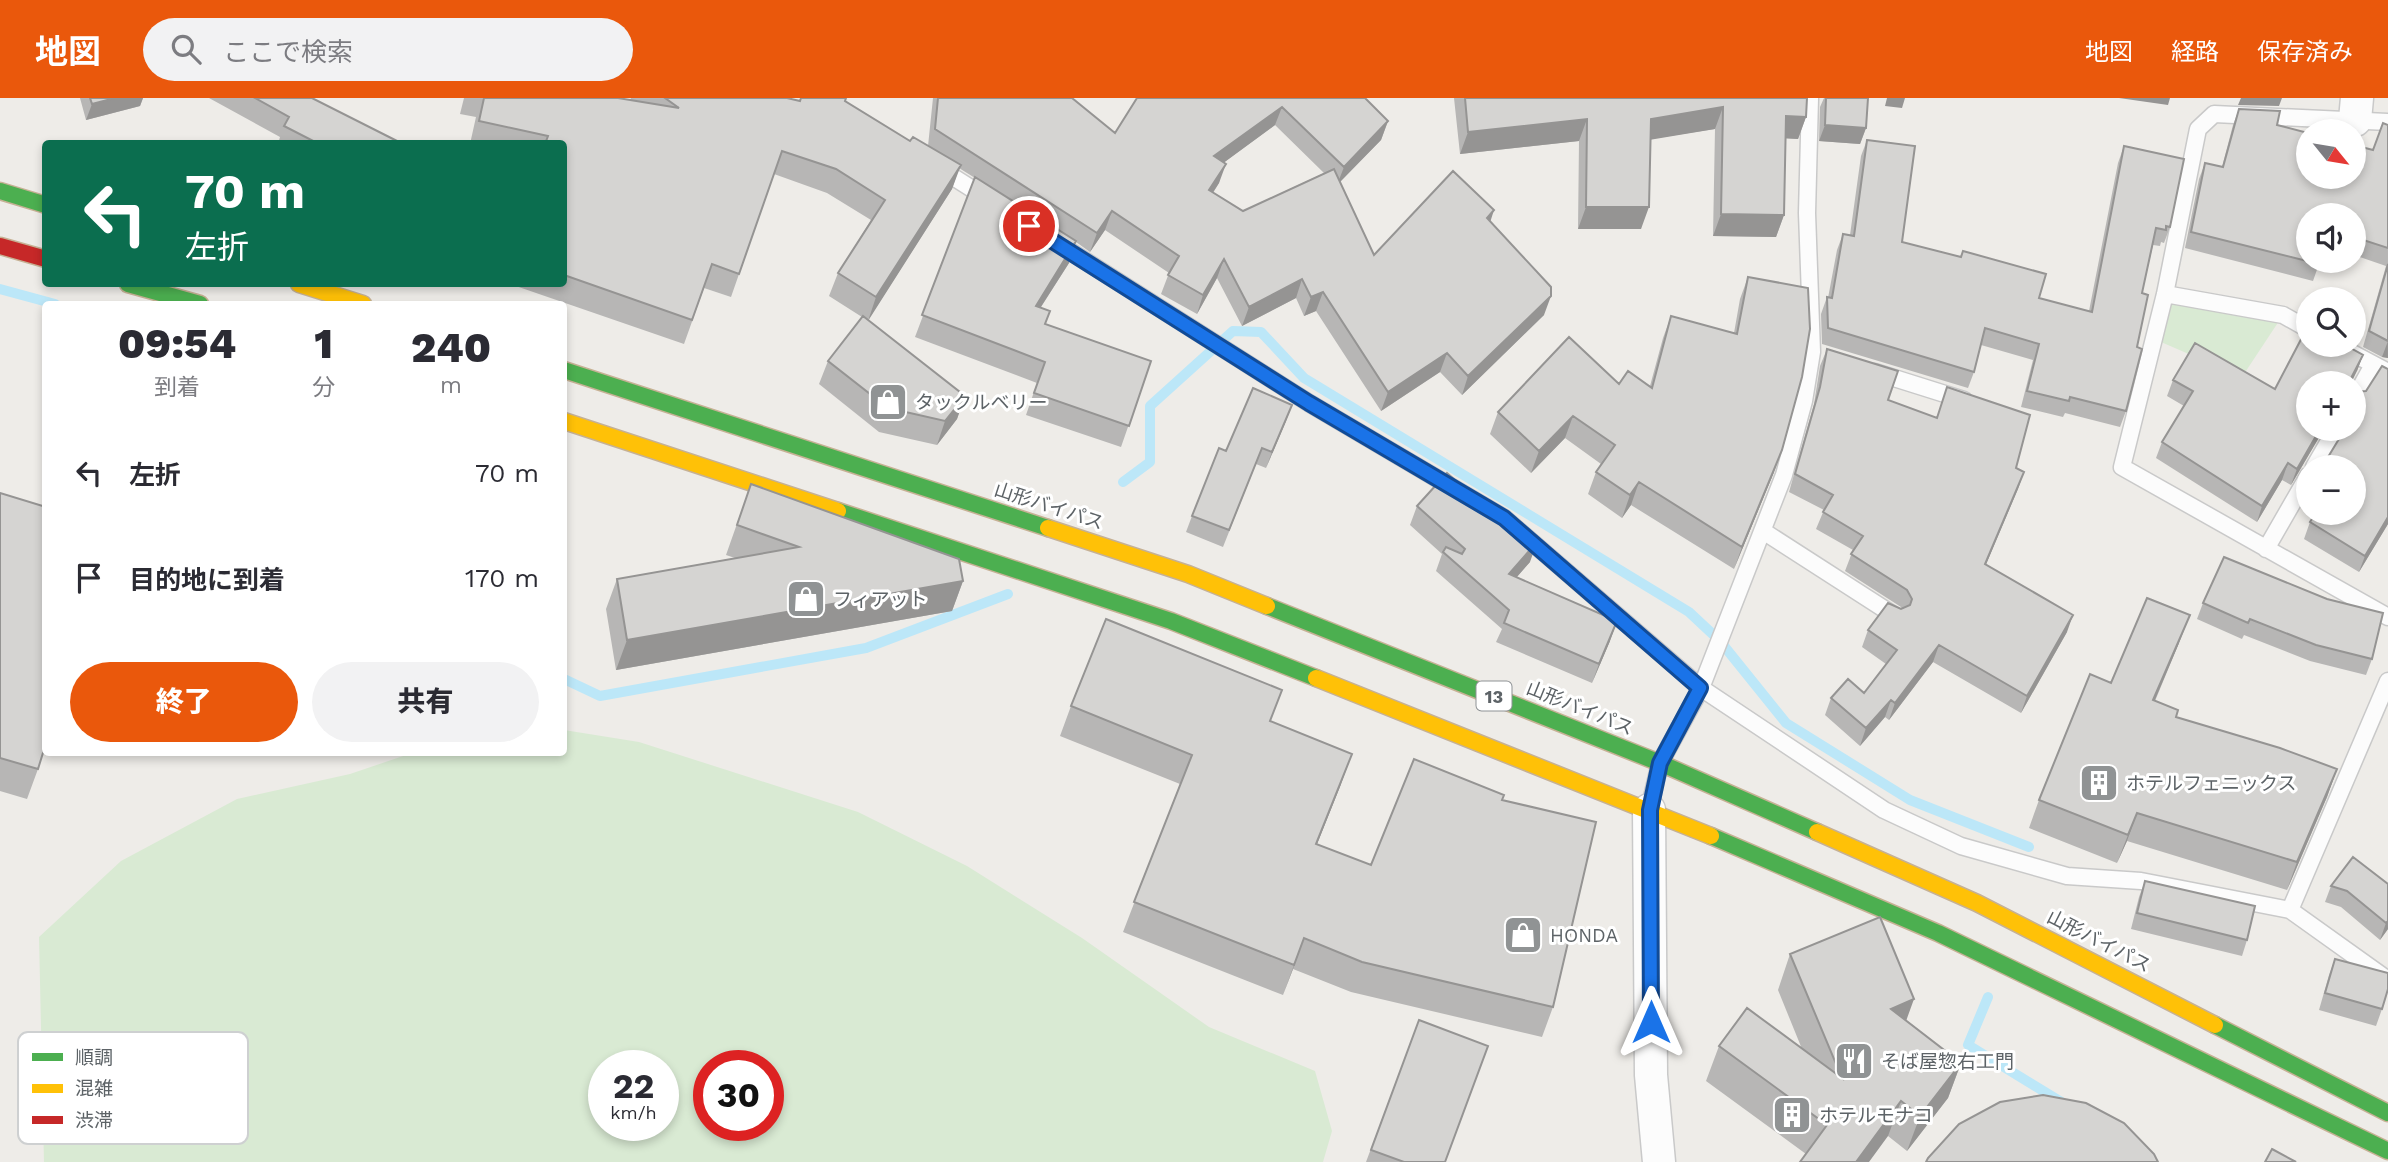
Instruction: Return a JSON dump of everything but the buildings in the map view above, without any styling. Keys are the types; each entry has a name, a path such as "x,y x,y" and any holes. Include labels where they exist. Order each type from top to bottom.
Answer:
{"highway":[{"path":"0,191 42,204"},
{"path":"0,246 42,258"},
{"path":"139,287 189,301"},
{"path":"309,287 353,301"},
{"name":"山形バイパス","path":"567,371 1188,573 1660,763 1977,903 2388,1112"},
{"path":"567,422 1171,621 1650,810 1938,933 2388,1151"}],"street":[{"path":"1650,810 1651,1075 1659,1162"}],"lane":[{"path":"1650,810 1660,763 1700,688 1712,656 1730,621 1784,475 1819,354 1807,213 1810,98"},
{"path":"2388,121 2356,109 2214,114 2198,129 2165,294 2122,467 2388,617"},
{"path":"921,156 1001,208"},
{"path":"1035,230 1244,362 1504,518 1700,688 1884,810 1961,846 2067,876 2141,881 2290,910 2388,980"},
{"path":"2165,294 2283,315 2296,322"},
{"path":"2360,357 2381,368 2366,385"},
{"path":"1864,368 1981,405"},
{"path":"2266,549 2296,498"},
{"path":"1763,531 1895,616"},
{"path":"2290,910 2388,681"}],"green space":[{"path":"2165,294 2283,315 2242,377 2154,339"},
{"path":"567,730 639,742 858,812 967,866 1082,938 1209,1027 1315,1071 1332,1131 1323,1162 44,1162 44,1144 248,1144 248,1032 41,1032 39,937 121,861 237,799 350,774 403,756 567,756"}],"waterway":[{"path":"0,289 44,301"},
{"path":"1123,482 1150,462 1150,406 1233,331 1261,332 1304,378 1689,612 1720,641 1786,723 1910,800 2029,847"},
{"path":"567,680 600,696 866,648 1008,594"},
{"path":"1988,997 1968,1045 2063,1103"}],"traffic: fast":[{"path":"0,191 42,204"},
{"path":"139,287 189,301"},
{"path":"567,371 1048,528"},
{"path":"838,511 1171,621 1316,678"},
{"path":"1267,606 1660,763 1817,832"},
{"path":"1711,836 1938,933 2388,1151"},
{"path":"2215,1025 2388,1113"}],"traffic: slow":[{"path":"309,287 353,301"},
{"path":"567,422 838,511"},
{"path":"1048,528 1188,574 1267,606"},
{"path":"1316,678 1711,836"},
{"path":"1817,832 1977,903 2215,1025"}],"traffic: jam":[{"path":"0,246 42,258"}],"place":[{"name":"タックルベリー","path":"888,402"},
{"name":"フィアット","path":"806,599"},
{"name":"ホテルフェニックス","path":"2099,783"},
{"name":"HONDA","path":"1523,935"},
{"name":"そば屋惣右工門","path":"1854,1061"},
{"name":"ホテルモナコ","path":"1792,1115"}],"route":[{"path":"1029,226 1309,403 1504,518 1700,688 1660,763 1650,810 1651,1022"}]}
